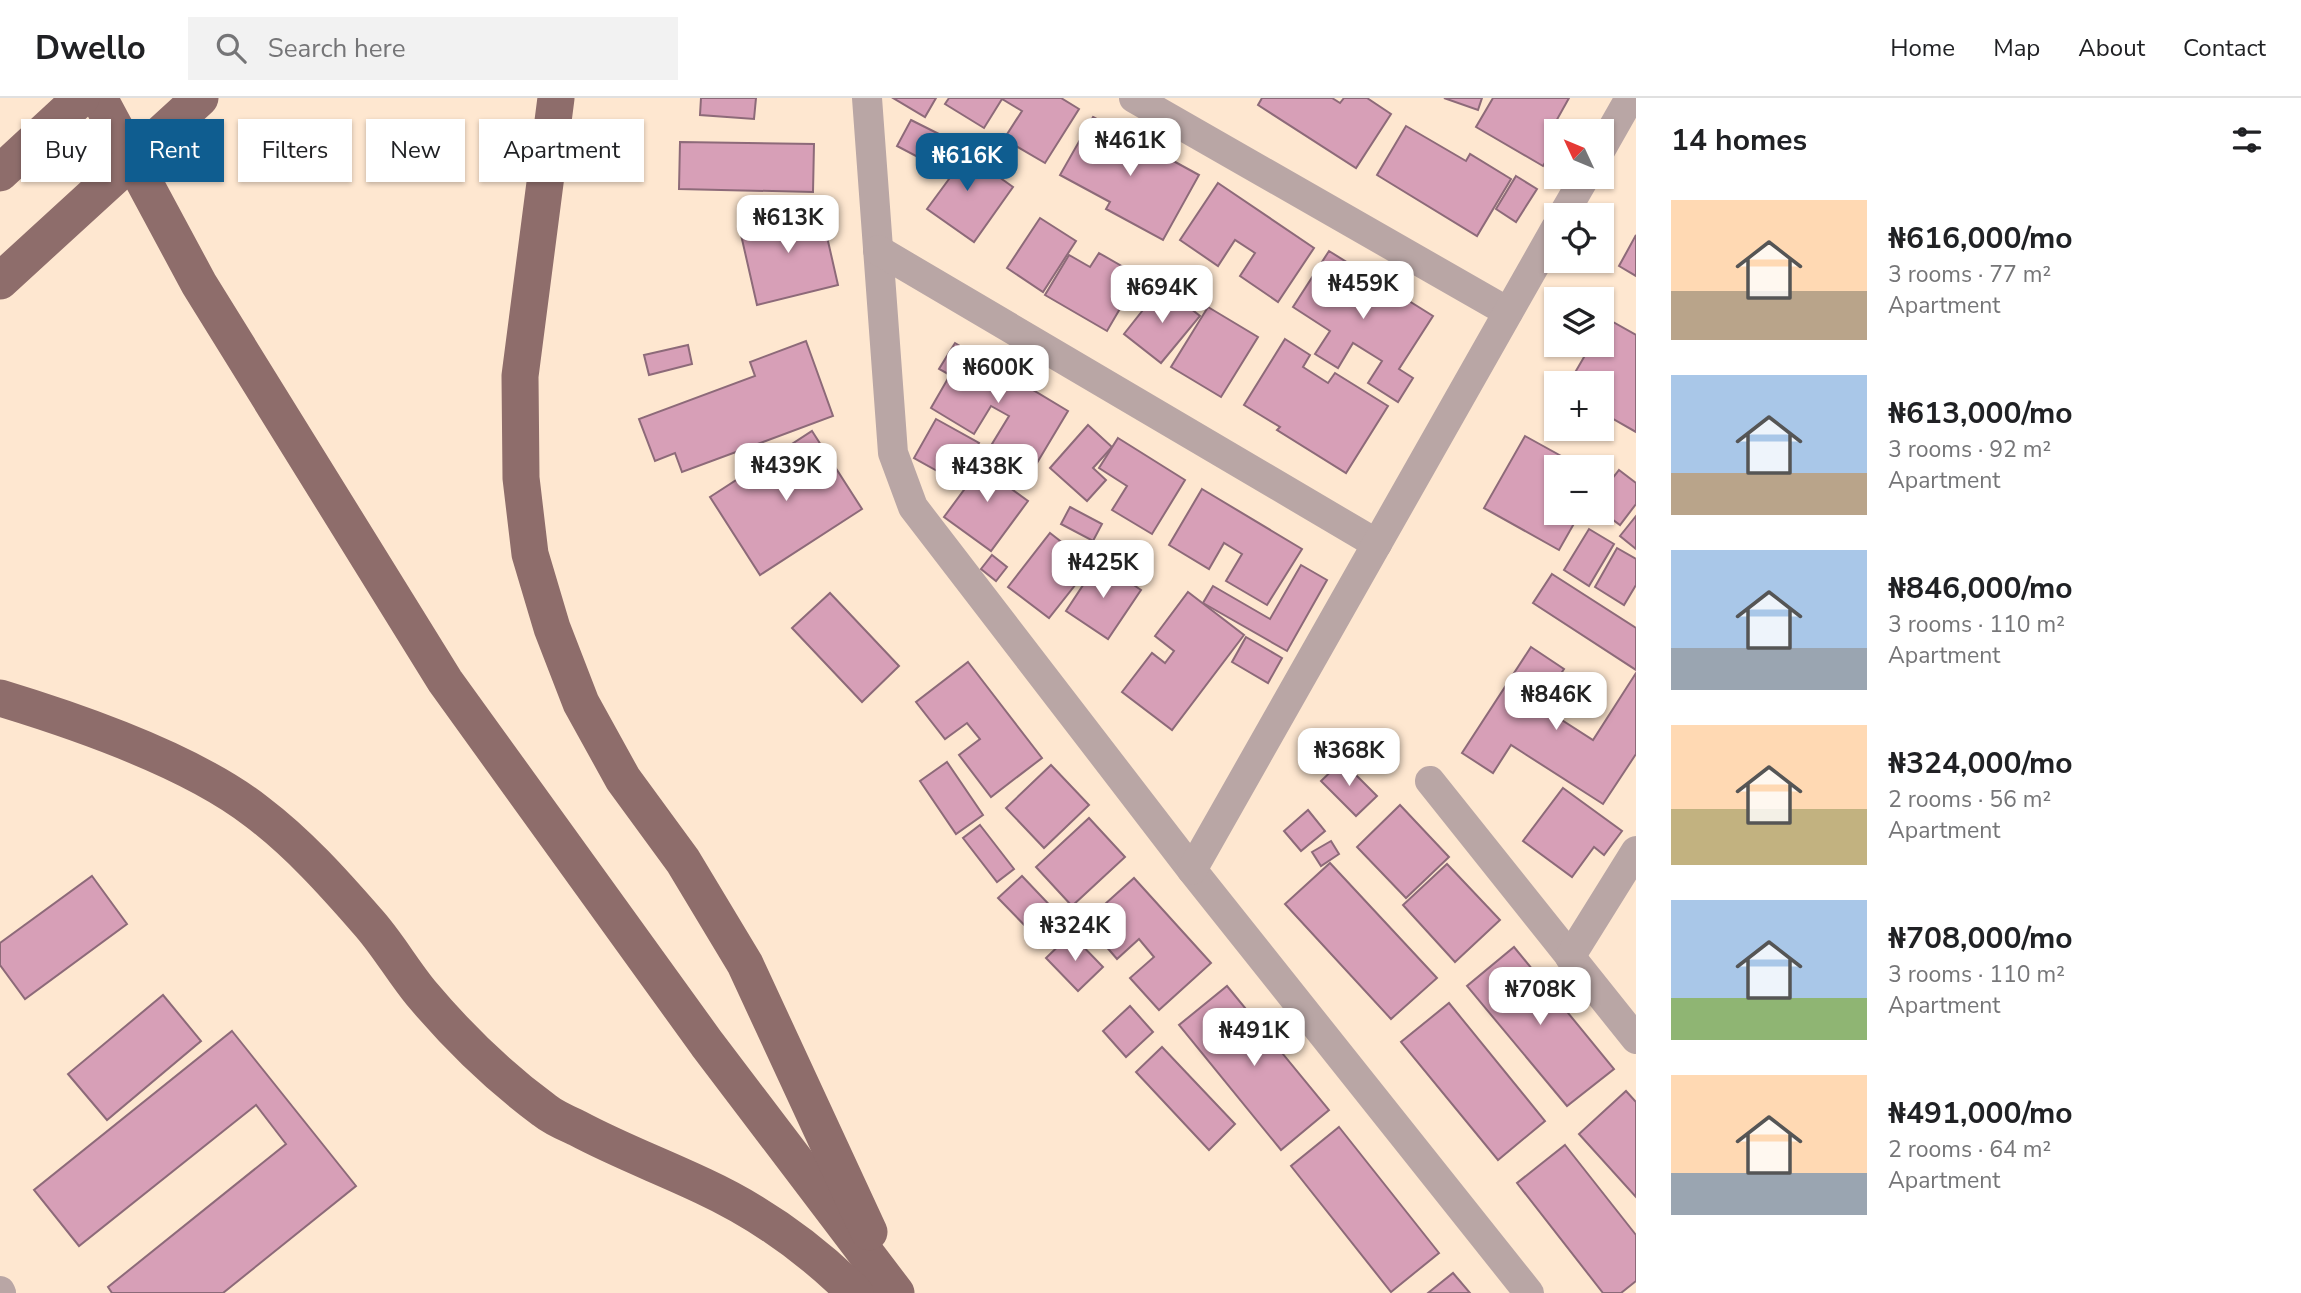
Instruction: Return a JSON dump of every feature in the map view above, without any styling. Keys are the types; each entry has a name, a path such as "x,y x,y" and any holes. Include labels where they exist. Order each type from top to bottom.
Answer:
{"main road":[{"path":"0,173 81,98"},
{"path":"99,98 199,284 445,681 707,1044 897,1293"},
{"path":"0,281 200,98"},
{"path":"556,98 520,376 521,478 530,554 552,628 581,703 624,779 683,861 745,964 897,1293"},
{"path":"0,698 132,745 209,780 256,810 330,879 369,923 420,991 463,1042 500,1076 547,1113 705,1187 762,1218 805,1249 855,1293"}],"street":[{"path":"867,98 893,453 913,507 1192,870 1529,1293"},
{"path":"1135,98 1508,312"},
{"path":"1614,126 1630,98"},
{"path":"1192,870 1544,249"},
{"path":"878,250 1377,544"},
{"path":"1430,781 1636,1039"},
{"path":"1570,957 1636,851"}],"building":[{"path":"701,98 756,98 754,119 700,115"},
{"path":"893,98 936,98 925,117"},
{"path":"949,98 1061,98 1079,109 1045,163 1004,139 1022,111 1002,99 984,128 945,104"},
{"path":"1262,98 1332,98 1340,103 1344,98 1367,98 1391,114 1356,168 1258,105"},
{"path":"1444,98 1482,98 1478,110"},
{"path":"1493,98 1569,98 1557,119 1544,119 1543,166 1476,127"},
{"path":"1093,117 1199,175 1163,240 1106,209 1110,202 1060,175"},
{"path":"911,120 947,138 933,165 897,146"},
{"path":"1406,126 1466,161 1470,154 1511,179 1477,236 1377,175"},
{"path":"680,142 814,144 813,192 679,189"},
{"path":"951,143 1013,187 974,242 927,209 949,179 933,168"},
{"path":"1516,176 1537,189 1516,222 1496,209"},
{"path":"1218,183 1314,248 1278,302 1240,276 1255,253 1235,240 1218,266 1180,240"},
{"path":"820,206 838,285 757,305 739,226"},
{"path":"1040,218 1076,241 1043,292 1007,268"},
{"path":"1636,235 1636,276 1619,266"},
{"path":"1329,251 1433,316 1399,369 1413,378 1398,402 1368,383 1382,361 1353,343 1338,368 1315,354 1330,331 1293,307"},
{"path":"1099,253 1139,276 1107,331 1045,295 1069,255 1090,267"},
{"path":"1162,286 1200,316 1161,363 1124,334"},
{"path":"1208,307 1258,337 1221,397 1171,367"},
{"path":"1614,323 1636,335 1636,432 1614,419 1614,371 1576,371 1584,357 1614,357"},
{"path":"1285,339 1310,355 1303,367 1328,383 1335,373 1388,406 1346,473 1277,430 1280,427 1244,405"},
{"path":"806,341 833,416 682,472 675,453 655,461 639,419 755,376 750,362"},
{"path":"955,343 1068,411 1034,468 992,444 1009,416 991,406 974,434 931,408 950,375 939,369"},
{"path":"688,345 692,364 649,375 644,355"},
{"path":"936,419 979,443 957,482 914,458"},
{"path":"1088,425 1112,447 1093,468 1106,480 1087,501 1050,468"},
{"path":"812,431 862,509 760,575 710,497"},
{"path":"1525,436 1559,455 1544,455 1544,525 1573,525 1559,550 1484,508"},
{"path":"1118,438 1185,480 1152,534 1112,510 1127,486 1099,468"},
{"path":"992,452 1013,467 1002,482 1028,501 991,551 944,517"},
{"path":"1619,470 1636,483 1636,504 1620,525 1614,521 1614,476"},
{"path":"1202,489 1302,549 1267,605 1226,581 1242,554 1224,543 1209,569 1169,545"},
{"path":"1070,507 1102,524 1093,541 1061,524"},
{"path":"1636,516 1636,549 1620,536"},
{"path":"1589,529 1614,544 1589,586 1564,570"},
{"path":"1050,533 1091,565 1049,618 1008,587"},
{"path":"1617,548 1636,559 1636,585 1624,605 1595,587"},
{"path":"992,555 1007,567 996,581 981,569"},
{"path":"1099,561 1141,590 1108,639 1066,611"},
{"path":"1301,565 1327,580 1287,651 1203,603 1213,586 1270,619"},
{"path":"1552,574 1636,628 1636,670 1533,603"},
{"path":"1188,592 1244,635 1172,730 1122,692 1152,653 1165,663 1174,651 1155,636"},
{"path":"830,593 899,666 862,702 792,628"},
{"path":"1246,637 1282,658 1268,683 1232,662"},
{"path":"1531,647 1564,669 1540,706 1593,740 1636,673 1636,754 1603,804 1511,745 1493,773 1462,753"},
{"path":"968,662 1042,758 991,797 959,755 980,739 967,723 945,739 916,702"},
{"path":"1324,737 1342,752 1329,768 1311,753"},
{"path":"1342,761 1377,796 1356,816 1321,781"},
{"path":"947,762 983,815 956,834 920,781"},
{"path":"1051,765 1089,805 1044,848 1006,808"},
{"path":"1563,788 1622,831 1604,855 1594,847 1572,877 1523,841"},
{"path":"1400,805 1449,857 1406,898 1357,847"},
{"path":"1308,810 1325,831 1301,851 1284,831"},
{"path":"1089,818 1125,857 1072,906 1036,867"},
{"path":"980,825 1014,869 997,882 963,838"},
{"path":"1331,841 1339,854 1321,866 1312,852"},
{"path":"1330,863 1437,978 1391,1019 1285,904"},
{"path":"1447,864 1500,920 1455,962 1403,905"},
{"path":"92,876 127,924 25,999 0,965 0,943"},
{"path":"1022,876 1059,915 1036,937 998,898"},
{"path":"1134,878 1211,963 1159,1010 1130,978 1154,957 1139,939 1117,959 1085,922"},
{"path":"1071,934 1103,967 1078,991 1046,958"},
{"path":"1514,947 1614,1069 1567,1106 1467,986"},
{"path":"1227,986 1329,1110 1281,1150 1179,1025"},
{"path":"163,995 201,1041 107,1120 68,1074"},
{"path":"1449,1003 1545,1121 1498,1160 1401,1042"},
{"path":"1130,1006 1153,1032 1126,1057 1103,1031"},
{"path":"232,1031 356,1186 223,1293 112,1293 108,1287 286,1144 256,1105 79,1246 34,1190"},
{"path":"1162,1047 1235,1124 1209,1150 1136,1072"},
{"path":"1626,1091 1636,1102 1636,1197 1579,1134"},
{"path":"1339,1127 1439,1253 1391,1292 1291,1166"},
{"path":"1565,1145 1636,1235 1636,1281 1621,1293 1603,1293 1517,1183"},
{"path":"1453,1273 1470,1293 1428,1293"}]}
